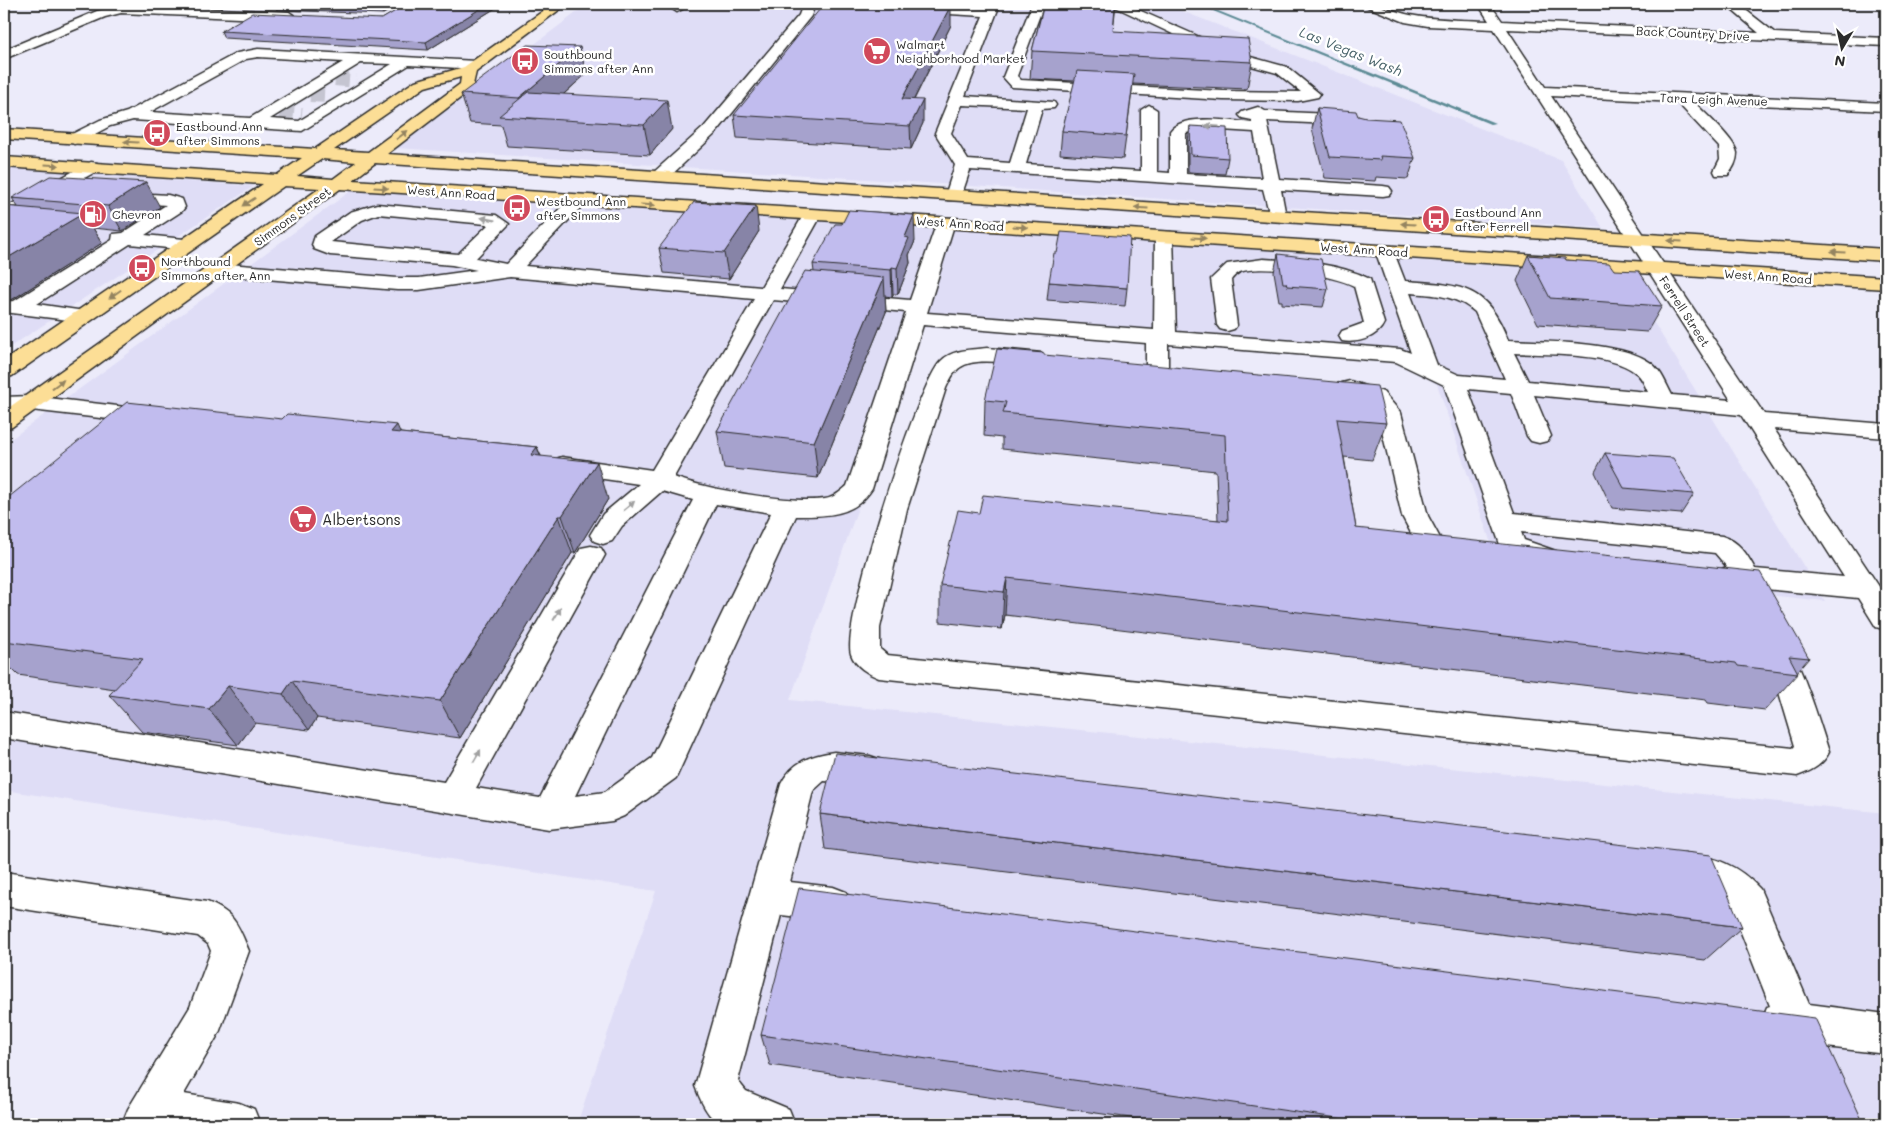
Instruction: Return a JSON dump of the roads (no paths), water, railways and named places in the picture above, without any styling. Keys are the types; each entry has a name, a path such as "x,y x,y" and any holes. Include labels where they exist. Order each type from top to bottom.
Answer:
{"main road":[{"path":"4,371 420,84 473,67 561,4"},
{"name":"Simmons Street","path":"4,422 335,185 467,86 473,67"},
{"name":"West Ann Road","path":"4,134 1886,255"},
{"name":"West Ann Road","path":"4,162 335,185 946,222 1886,283"},
{"path":"946,222 954,196"}],"street":[{"path":"188,11 203,4"},
{"path":"849,4 951,10 992,8 943,133 946,141 963,165"},
{"path":"1038,4 1010,78 1017,84 1255,97 1304,98 1313,94 1282,70 1230,56 1116,4"},
{"name":"Back Country Drive","path":"1367,4 1418,20 1886,42"},
{"name":"Ferrell Street","path":"1484,4 1886,619"},
{"path":"1730,4 1772,37"},
{"path":"4,55 108,12 135,8 306,16"},
{"path":"883,19 939,20 944,19 951,10"},
{"path":"1118,25 1132,11"},
{"path":"660,176 710,130 811,12"},
{"path":"74,139 105,123 132,115 242,56 258,53 327,91"},
{"path":"1202,57 1230,56"},
{"path":"253,123 327,91 407,61 473,67"},
{"path":"132,115 302,126 327,91 390,72 407,61"},
{"name":"Tara Leigh Avenue","path":"1542,91 1886,107"},
{"path":"1255,97 1277,216"},
{"path":"1681,97 1727,146 1730,155 1728,164 1722,171"},
{"path":"956,100 1064,106"},
{"path":"1016,168 1036,104"},
{"path":"1130,109 1154,110 1148,177"},
{"path":"1189,112 1260,122"},
{"path":"1178,179 1178,131 1181,128 1195,125 1260,122 1355,120"},
{"path":"963,165 1383,191"},
{"path":"954,196 963,165"},
{"path":"7,224 50,192 91,167"},
{"path":"50,192 79,194"},
{"path":"11,308 176,207 176,203 168,200 99,195"},
{"path":"217,269 397,284 419,284 510,271 578,200"},
{"path":"462,262 500,224 498,222 490,219 376,210 356,216 322,240 321,245 330,248 462,262 510,271 767,293 916,313 1161,337 1228,334 1352,344 1400,356 1454,381 1663,401 1752,415 1886,431"},
{"path":"453,798 612,520 659,480 813,214"},
{"path":"544,463 627,473 659,480 687,491 787,507 829,508 846,501 859,489 946,222"},
{"path":"98,236 187,244"},
{"path":"1157,368 1161,337 1164,236"},
{"path":"1384,250 1427,367"},
{"path":"1228,334 1221,279 1226,272 1234,268 1250,265 1311,269 1349,276 1363,284 1374,323 1371,329 1352,344"},
{"path":"1397,286 1458,294 1470,298 1482,308 1520,388 1539,436"},
{"path":"11,308 84,316"},
{"path":"1500,346 1613,355 1633,359 1645,368 1663,401"},
{"path":"1063,361 987,355 958,358 947,367 935,388 894,509 865,628 865,653 879,666 1797,762 1813,752 1793,689 1746,577 1730,550 1722,545 1504,521"},
{"path":"1129,366 1186,370"},
{"path":"1454,381 1504,521 1495,551"},
{"path":"1329,385 1349,388 1374,398 1389,414 1415,516 1430,544 1466,558 1495,551 1568,560"},
{"path":"4,404 30,403 175,420"},
{"path":"549,814 708,495"},
{"path":"4,725 549,814 612,806 664,768 787,507"},
{"path":"1706,573 1866,589"},
{"path":"774,1124 732,1107 716,1086 798,784 816,768 834,766 903,774"},
{"path":"1655,865 1705,872 1730,880 1747,901 1821,1082"},
{"path":"4,888 207,920 222,932 230,951 205,1019 148,1117 239,1124"},
{"path":"767,896 866,908"},
{"path":"1746,1016 1886,1034"}],"waterway":[{"name":"Las Vegas Wash","path":"1198,4 1492,123"}],"tunnel":[{"path":"335,79 356,81"},
{"path":"310,95 330,96"},
{"path":"280,112 302,114"}],"place":[{"name":"Walmart Neighborhood Market","path":"877,51"},
{"name":"Southbound Simmons after Ann","path":"525,61"},
{"name":"Eastbound Ann after Simmons","path":"157,133"},
{"name":"Westbound Ann after Simmons","path":"517,208"},
{"name":"Chevron","path":"93,214"},
{"name":"Eastbound Ann after Ferrell","path":"1436,219"},
{"name":"Northbound Simmons after Ann","path":"142,268"},
{"name":"Albertsons","path":"303,519"}]}
